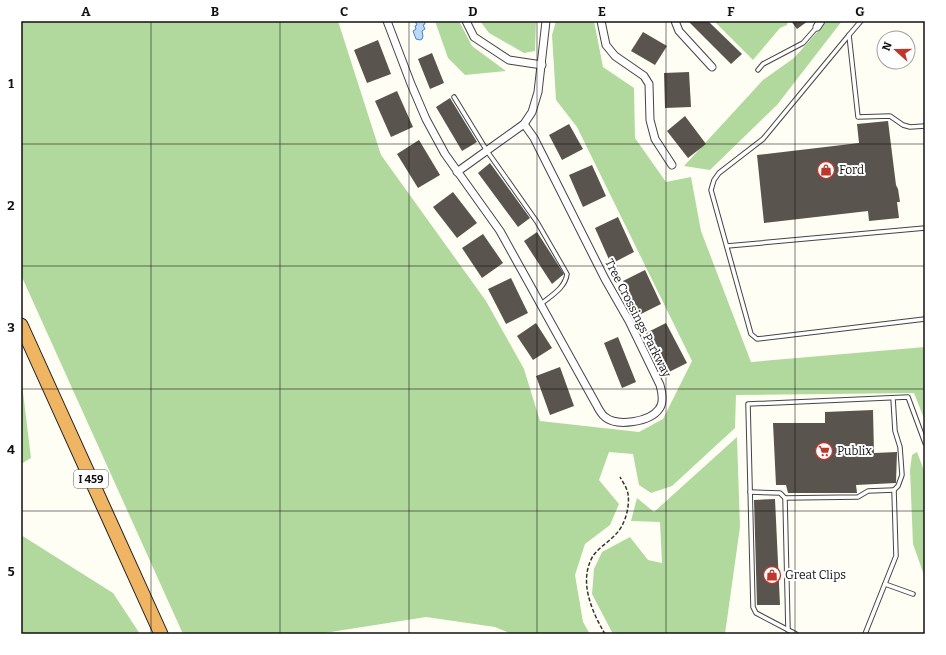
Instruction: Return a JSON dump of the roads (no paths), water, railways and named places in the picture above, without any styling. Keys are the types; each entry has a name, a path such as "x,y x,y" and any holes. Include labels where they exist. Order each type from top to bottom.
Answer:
{"highway":[{"name":"I 459","path":"21,325 160,634"}],"street":[{"name":"Tree Crossings Parkway","path":"387,21 426,119 445,154 500,231 596,404 605,417 616,421 636,422 652,416 660,408 663,396 660,385 629,321 601,272 534,138 524,124"},
{"path":"466,21 474,37 509,60 542,65"},
{"path":"457,172 524,124 532,112 536,99 542,65 546,21"},
{"path":"601,21 606,45 615,56 644,76 649,84 650,120 655,139 672,165"},
{"path":"675,21 679,32 712,67"}],"lane":[{"path":"861,21 763,139 718,173 711,190 752,334 757,339 925,319"},
{"path":"758,70 763,64 803,43 819,24"},
{"path":"849,35 858,117 890,116 903,125 910,127 925,126"},
{"path":"454,97 487,151 537,222 567,274 566,280 560,289 541,304"},
{"path":"727,246 925,228"},
{"path":"796,634 754,611 748,404 908,397 925,443"},
{"path":"785,498 858,497 868,491 894,490 898,486 902,475 900,447 895,431 893,398"},
{"path":"865,634 896,556 894,490"},
{"path":"750,492 780,493 785,498 788,630"},
{"path":"885,584 913,594"}],"water":[{"path":"415,21 424,21 425,24 423,25 425,29 422,31 423,36 420,40 416,39 413,31 416,29 415,26 417,25"}],"place":[{"name":"Ford","path":"826,170"},
{"name":"Publix","path":"824,451"},
{"name":"Great Clips","path":"772,575"}]}
